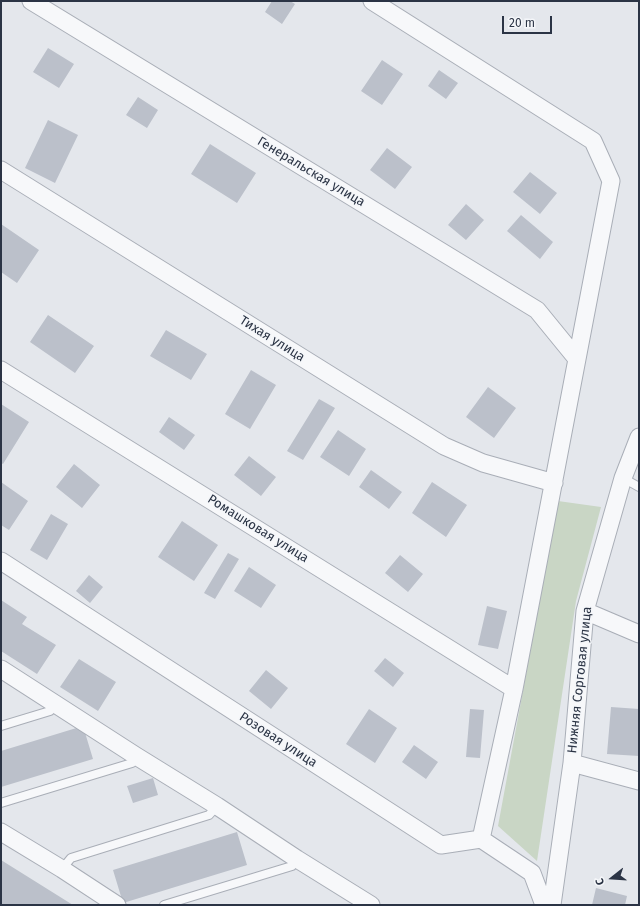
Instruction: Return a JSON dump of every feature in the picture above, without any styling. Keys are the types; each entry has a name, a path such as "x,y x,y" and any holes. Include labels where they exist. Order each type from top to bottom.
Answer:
{"street":[{"name":"Генеральская улица","path":"31,1 537,310 577,359"},
{"path":"372,1 593,141 611,181 514,688 481,839 532,874 544,905"},
{"name":"Тихая улица","path":"1,170 444,446 483,463 554,483"},
{"name":"Ромашковая улица","path":"1,370 514,688"},
{"name":"Нижняя Сорговая улица","path":"552,905 572,763 585,611 623,478 639,437"},
{"name":"Розовая улица","path":"1,561 441,845 481,839"},
{"path":"585,611 639,634"},
{"path":"1,670 217,806 364,903"},
{"path":"572,763 639,780"},
{"path":"1,832 117,905"}],"lane":[{"path":"623,478 639,487"},
{"path":"1,726 50,711 55,705"},
{"path":"1,803 132,763 136,756"},
{"path":"62,869 71,858 209,815 217,806"},
{"path":"164,905 292,866 297,859"}],"green space":[{"path":"558,501 601,507 576,601 537,861 498,826"}],"building":[{"path":"272,1 290,1 295,4 282,24 265,12"},
{"path":"48,48 74,64 59,88 33,72"},
{"path":"382,60 403,74 382,105 361,91"},
{"path":"439,70 458,83 446,99 428,86"},
{"path":"138,97 158,110 147,128 126,115"},
{"path":"48,120 78,135 55,183 25,168"},
{"path":"210,144 256,173 237,203 191,174"},
{"path":"387,148 412,167 395,189 370,170"},
{"path":"530,172 557,193 540,214 513,192"},
{"path":"466,204 484,220 466,240 448,225"},
{"path":"521,215 553,242 540,259 507,231"},
{"path":"1,224 39,250 17,283 1,272"},
{"path":"48,315 94,346 75,373 30,342"},
{"path":"166,330 207,354 191,380 150,356"},
{"path":"251,370 276,385 250,429 225,414"},
{"path":"488,387 516,408 494,438 466,417"},
{"path":"319,399 335,408 303,460 287,451"},
{"path":"1,404 29,422 3,464 1,463"},
{"path":"169,417 195,435 184,450 159,432"},
{"path":"338,430 366,449 349,476 320,457"},
{"path":"249,456 276,477 261,496 234,475"},
{"path":"74,464 100,485 82,508 56,487"},
{"path":"371,470 402,492 389,509 359,487"},
{"path":"1,482 28,501 9,530 1,525"},
{"path":"432,482 467,505 446,537 412,513"},
{"path":"51,514 68,524 47,560 30,550"},
{"path":"182,521 218,545 194,581 158,557"},
{"path":"228,553 239,559 215,599 204,593"},
{"path":"400,555 423,574 408,592 385,573"},
{"path":"249,567 276,585 261,608 234,591"},
{"path":"89,575 103,587 90,603 76,591"},
{"path":"1,600 27,617 22,624 56,645 37,674 1,651"},
{"path":"487,606 507,611 498,649 478,645"},
{"path":"385,658 404,673 393,687 374,671"},
{"path":"79,659 116,682 98,711 60,687"},
{"path":"266,670 288,688 271,709 249,691"},
{"path":"611,707 639,709 639,756 607,754"},
{"path":"369,709 397,728 375,763 346,744"},
{"path":"470,709 484,710 480,758 466,757"},
{"path":"83,726 93,759 1,787 1,751"},
{"path":"414,745 438,762 426,779 402,762"},
{"path":"153,778 158,795 133,803 127,786"},
{"path":"237,832 247,865 123,903 113,870"},
{"path":"1,860 73,905 1,905"},
{"path":"596,888 627,896 625,905 592,905"}]}
